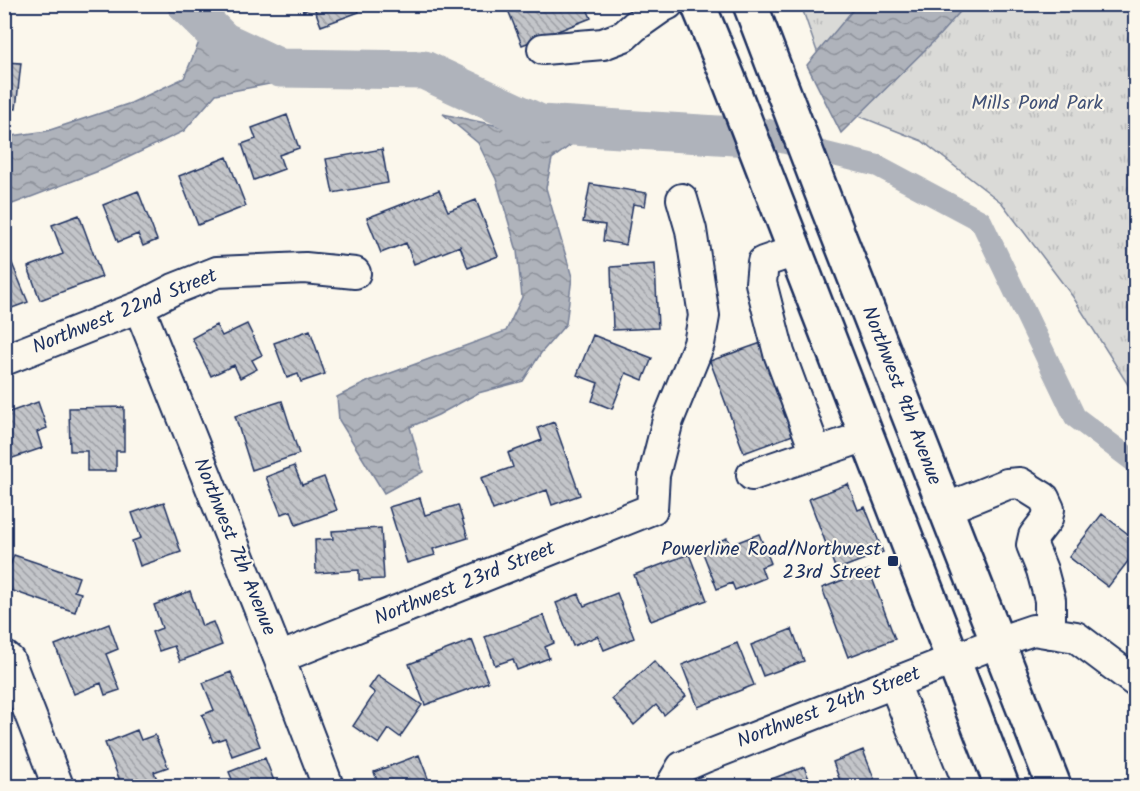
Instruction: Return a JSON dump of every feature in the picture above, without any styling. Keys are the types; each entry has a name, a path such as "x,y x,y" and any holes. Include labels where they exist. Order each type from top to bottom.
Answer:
{"main road":[{"path":"698,4 1002,786"},
{"name":"Northwest 9th Avenue","path":"750,4 1054,786"},
{"path":"866,436 888,442 897,449 925,493 944,505"}],"street":[{"path":"543,49 603,44 624,36 668,4"},
{"name":"Northwest 23rd Street","path":"279,658 652,509 654,475 668,420 699,344 704,316 692,230 682,199"},
{"path":"795,250 763,262 761,283 779,353 816,453"},
{"name":"Northwest 22nd Street","path":"4,360 139,307 174,289 217,272 305,268 355,273"},
{"name":"Northwest 7th Avenue","path":"139,307 328,786"},
{"path":"752,475 866,436"},
{"path":"944,505 1007,484 1020,483 1044,498 1049,509 1047,519 1034,536 1032,545 1050,600 1050,633"},
{"name":"Northwest 24th Street","path":"671,786 682,767 1033,630 1076,637 1136,682"},
{"path":"4,656 9,660 58,786"},
{"path":"894,683 935,786"}],"green space":[{"name":"Mills Pond Park","path":"801,5 1135,5 1135,396 1073,297 1002,203 922,141 836,107"}],"water":[{"path":"857,5 966,5 935,40 841,133 807,65"},
{"path":"199,42 270,84 216,94 184,131 104,169 5,207 5,137 47,131 131,103 184,78"},
{"path":"443,114 575,142 552,159 546,188 572,277 566,324 541,353 523,381 478,393 410,427 423,472 384,493 339,420 337,397 369,381 506,331 522,297 517,251 496,179 478,143"}],"building":[{"path":"301,4 356,4 359,12 321,26 314,7 303,11"},
{"path":"521,4 585,4 591,18 522,45 508,10"},
{"path":"4,62 21,63 16,109 4,108"},
{"path":"287,115 299,148 279,155 284,169 254,180 242,144 256,139 252,128"},
{"path":"382,149 388,183 333,193 326,159"},
{"path":"227,157 246,206 198,225 179,176"},
{"path":"590,184 647,193 645,206 633,204 626,245 603,241 605,225 583,222"},
{"path":"439,190 448,211 476,200 498,256 468,268 460,246 414,264 406,243 381,253 367,218"},
{"path":"138,191 157,240 143,246 138,234 118,242 103,205"},
{"path":"79,215 102,277 40,300 28,267 63,254 52,225"},
{"path":"4,244 28,302 4,311"},
{"path":"655,264 658,328 613,330 611,267"},
{"path":"247,324 262,355 252,360 257,369 240,378 234,365 211,376 192,338 216,325 222,336"},
{"path":"310,330 325,374 301,382 298,374 287,378 274,343"},
{"path":"593,335 652,358 643,380 626,373 612,409 592,401 598,383 577,375"},
{"path":"764,342 798,433 744,453 710,361"},
{"path":"282,401 299,454 252,470 235,416"},
{"path":"38,402 47,428 37,432 42,448 4,461 4,414"},
{"path":"124,407 124,451 116,451 116,471 87,471 87,451 70,451 69,408"},
{"path":"554,422 580,495 552,505 547,490 493,510 481,478 513,467 508,453 542,440 538,428"},
{"path":"294,466 302,485 324,477 337,510 296,525 291,511 281,514 266,477"},
{"path":"848,484 858,510 865,507 883,552 836,570 809,499"},
{"path":"420,498 425,515 458,505 468,538 433,549 435,555 407,563 389,507"},
{"path":"164,502 181,552 140,566 132,541 141,538 132,513"},
{"path":"1102,514 1136,540 1136,551 1108,587 1069,557"},
{"path":"381,528 384,579 359,580 359,570 316,573 315,540 333,539 332,531"},
{"path":"759,534 771,563 761,567 765,578 735,590 732,583 717,589 701,548 727,538 730,545"},
{"path":"689,554 707,600 651,621 634,575"},
{"path":"14,555 79,577 74,591 81,593 75,612 4,588"},
{"path":"869,570 895,639 848,657 822,588"},
{"path":"190,591 202,626 213,622 222,645 180,661 174,646 159,651 152,632 162,628 154,605"},
{"path":"617,593 634,638 604,650 598,636 573,646 556,603 579,594 584,606"},
{"path":"544,615 554,643 545,647 549,658 517,670 513,659 495,665 485,637"},
{"path":"109,624 118,649 106,654 120,690 105,695 101,683 74,694 55,645"},
{"path":"792,629 804,661 763,676 751,645"},
{"path":"472,640 488,682 425,705 409,664"},
{"path":"737,643 754,685 698,707 682,665"},
{"path":"654,661 686,696 664,715 656,705 634,725 612,699"},
{"path":"231,672 260,746 232,756 225,738 213,742 202,715 214,710 203,683"},
{"path":"378,675 422,705 400,737 389,729 379,744 353,726 375,693 369,688"},
{"path":"137,730 141,740 155,735 168,767 154,772 159,784 154,786 122,786 105,743"},
{"path":"863,750 877,786 842,786 833,762"},
{"path":"419,755 431,786 379,786 374,772"},
{"path":"265,758 276,786 235,786 229,772"},
{"path":"804,767 812,786 769,786 766,781"}],"waterway":[{"path":"186,4 223,41 280,68 424,70 540,124 766,138"},
{"path":"766,138 878,166 981,221 1075,417 1136,463"}],"place":[{"name":"Powerline Road/Northwest 23rd Street","path":"893,561"}]}
